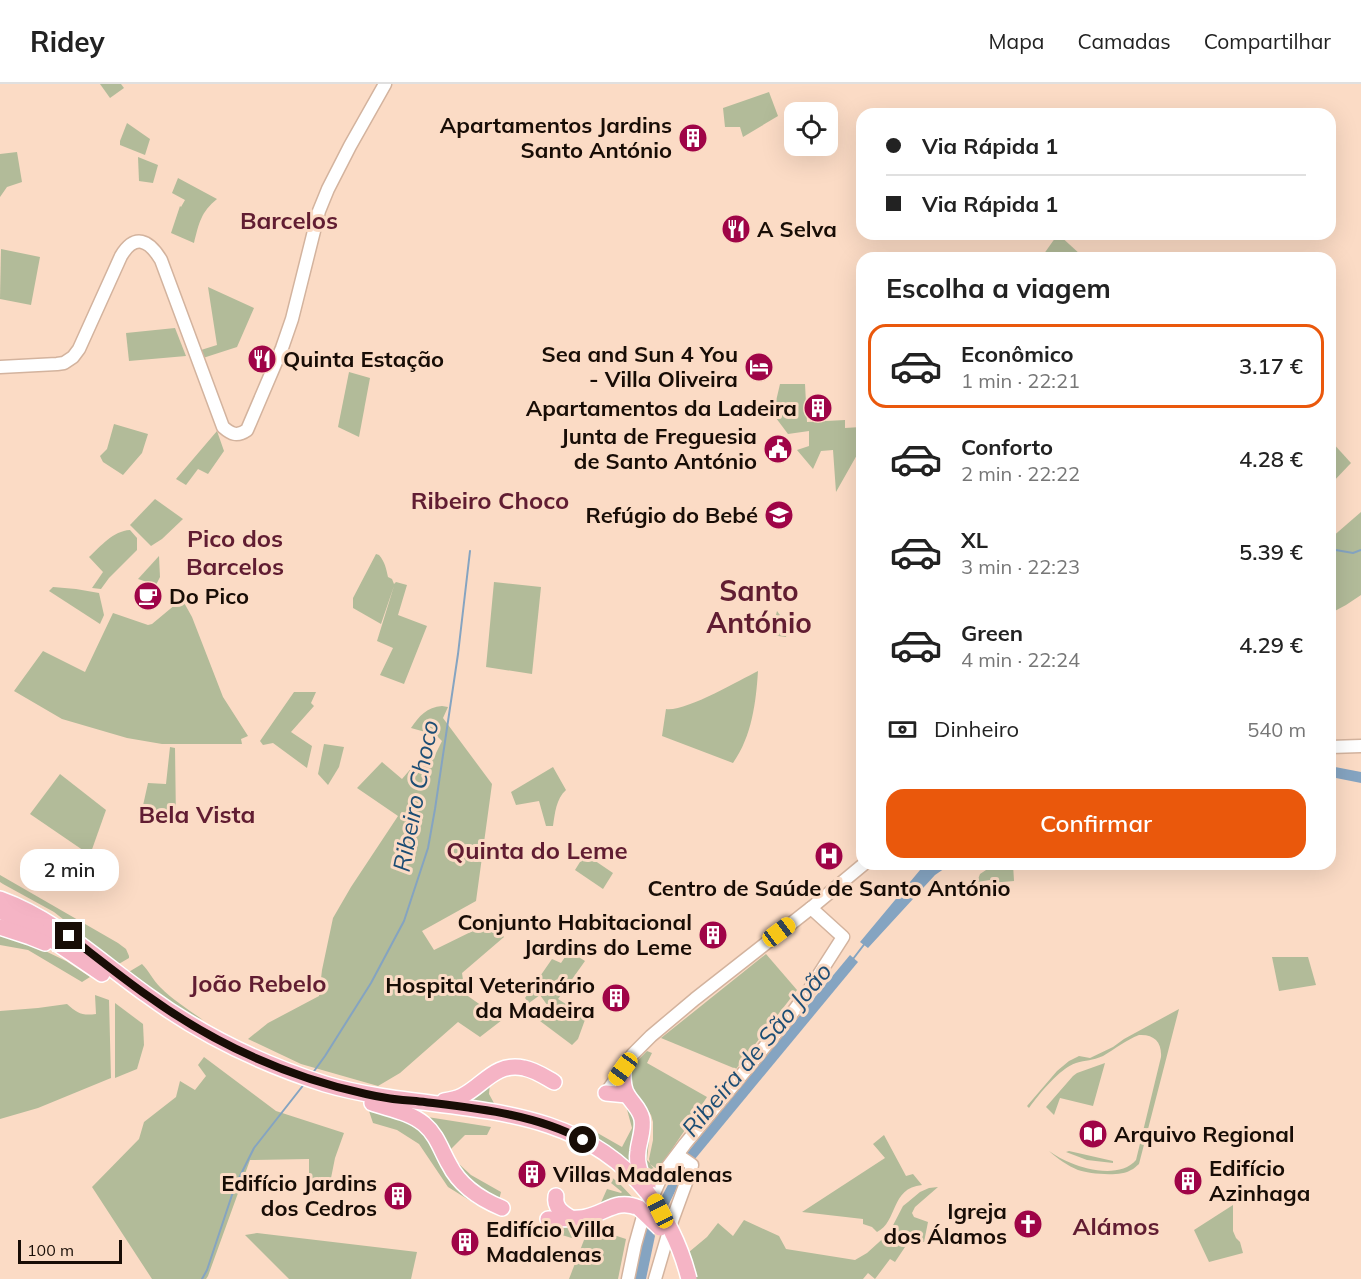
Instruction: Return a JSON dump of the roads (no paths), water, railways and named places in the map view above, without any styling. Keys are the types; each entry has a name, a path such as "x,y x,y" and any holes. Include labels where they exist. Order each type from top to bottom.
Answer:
{"highway":[{"path":"0,889 55,921 69,936"},
{"path":"0,899 29,911 69,936 226,1053 276,1075 325,1093 524,1126 573,1144 606,1164 660,1211 678,1244 689,1279"},
{"path":"0,904 69,936"},
{"path":"0,911 33,927 93,968 190,1028"},
{"path":"0,927 30,937 93,968"},
{"path":"370,1099 442,1101 458,1098 500,1069 511,1067 533,1071 554,1082"},
{"path":"623,1069 627,1095 642,1117 637,1162 644,1197"},
{"path":"606,1092 627,1095"},
{"path":"370,1099 411,1116 427,1126 459,1179 497,1210"},
{"path":"415,1101 525,1118 572,1134 610,1157 631,1175 644,1197 672,1253 680,1279"},
{"path":"556,1196 555,1200 560,1209 571,1218"},
{"path":"548,1219 584,1218 644,1197"}],"main road":[{"path":"0,367 57,364 64,363 73,357 90,327 126,248 134,242 149,244 161,260 224,427 234,434 247,430 292,319 319,211 350,146 386,84"},
{"path":"1336,747 1361,746"},
{"path":"606,1092 633,1054 651,1036 857,870"},
{"path":"628,1279 642,1220 669,1164 685,1157 809,990 843,936 811,908"},
{"path":"655,1279 672,1221 690,1175 692,1165 685,1157"}],"water":[{"path":"1336,767 1361,772 1361,783 1336,778"},
{"path":"920,870 942,870 935,875 868,948 860,942"},
{"path":"850,955 858,962 695,1159 691,1158 687,1153"},
{"path":"681,1165 685,1171 667,1208 661,1198 678,1166"},
{"path":"648,1225 655,1236 646,1279 634,1279 637,1255"}],"waterway":[{"path":"1336,550 1353,553 1361,550"},
{"name":"Ribeiro Choco","path":"312,1074 371,983 404,921 428,848 458,654 470,551"},
{"name":"Ribeira de São João","path":"853,959 866,942"},
{"name":"Ribeiro Choco","path":"202,1279 235,1186 254,1148 305,1083"}],"place":[{"name":"Apartamentos Jardins Santo António","path":"693,138"},
{"name":"A Selva","path":"736,229"},
{"name":"Quinta Estação","path":"262,359"},
{"name":"Sea and Sun 4 You - Villa Oliveira","path":"759,367"},
{"name":"Apartamentos da Ladeira","path":"818,408"},
{"name":"Junta de Freguesia de Santo António","path":"778,449"},
{"name":"Refúgio do Bebé","path":"779,515"},
{"name":"Do Pico","path":"148,596"},
{"name":"Centro de Saúde de Santo António","path":"829,856"},
{"name":"Conjunto Habitacional Jardins do Leme","path":"713,935"},
{"name":"Hospital Veterinário da Madeira","path":"616,998"},
{"name":"Arquivo Regional","path":"1093,1134"},
{"name":"Villas Madalenas","path":"532,1174"},
{"name":"Edifício Azinhaga","path":"1188,1181"},
{"name":"Edifício Jardins dos Cedros","path":"398,1196"},
{"name":"Igreja dos Álamos","path":"1028,1224"},
{"name":"Edifício Villa Madalenas","path":"465,1242"}],"district":[{"name":"Barcelos","path":"289,221"},
{"name":"Ribeiro Choco","path":"490,501"},
{"name":"Pico dos Barcelos","path":"235,553"},
{"name":"Santo António","path":"759,607"},
{"name":"Bela Vista","path":"197,815"},
{"name":"Quinta do Leme","path":"537,851"},
{"name":"João Rebelo","path":"258,984"},
{"name":"Alámos","path":"1116,1227"}]}
